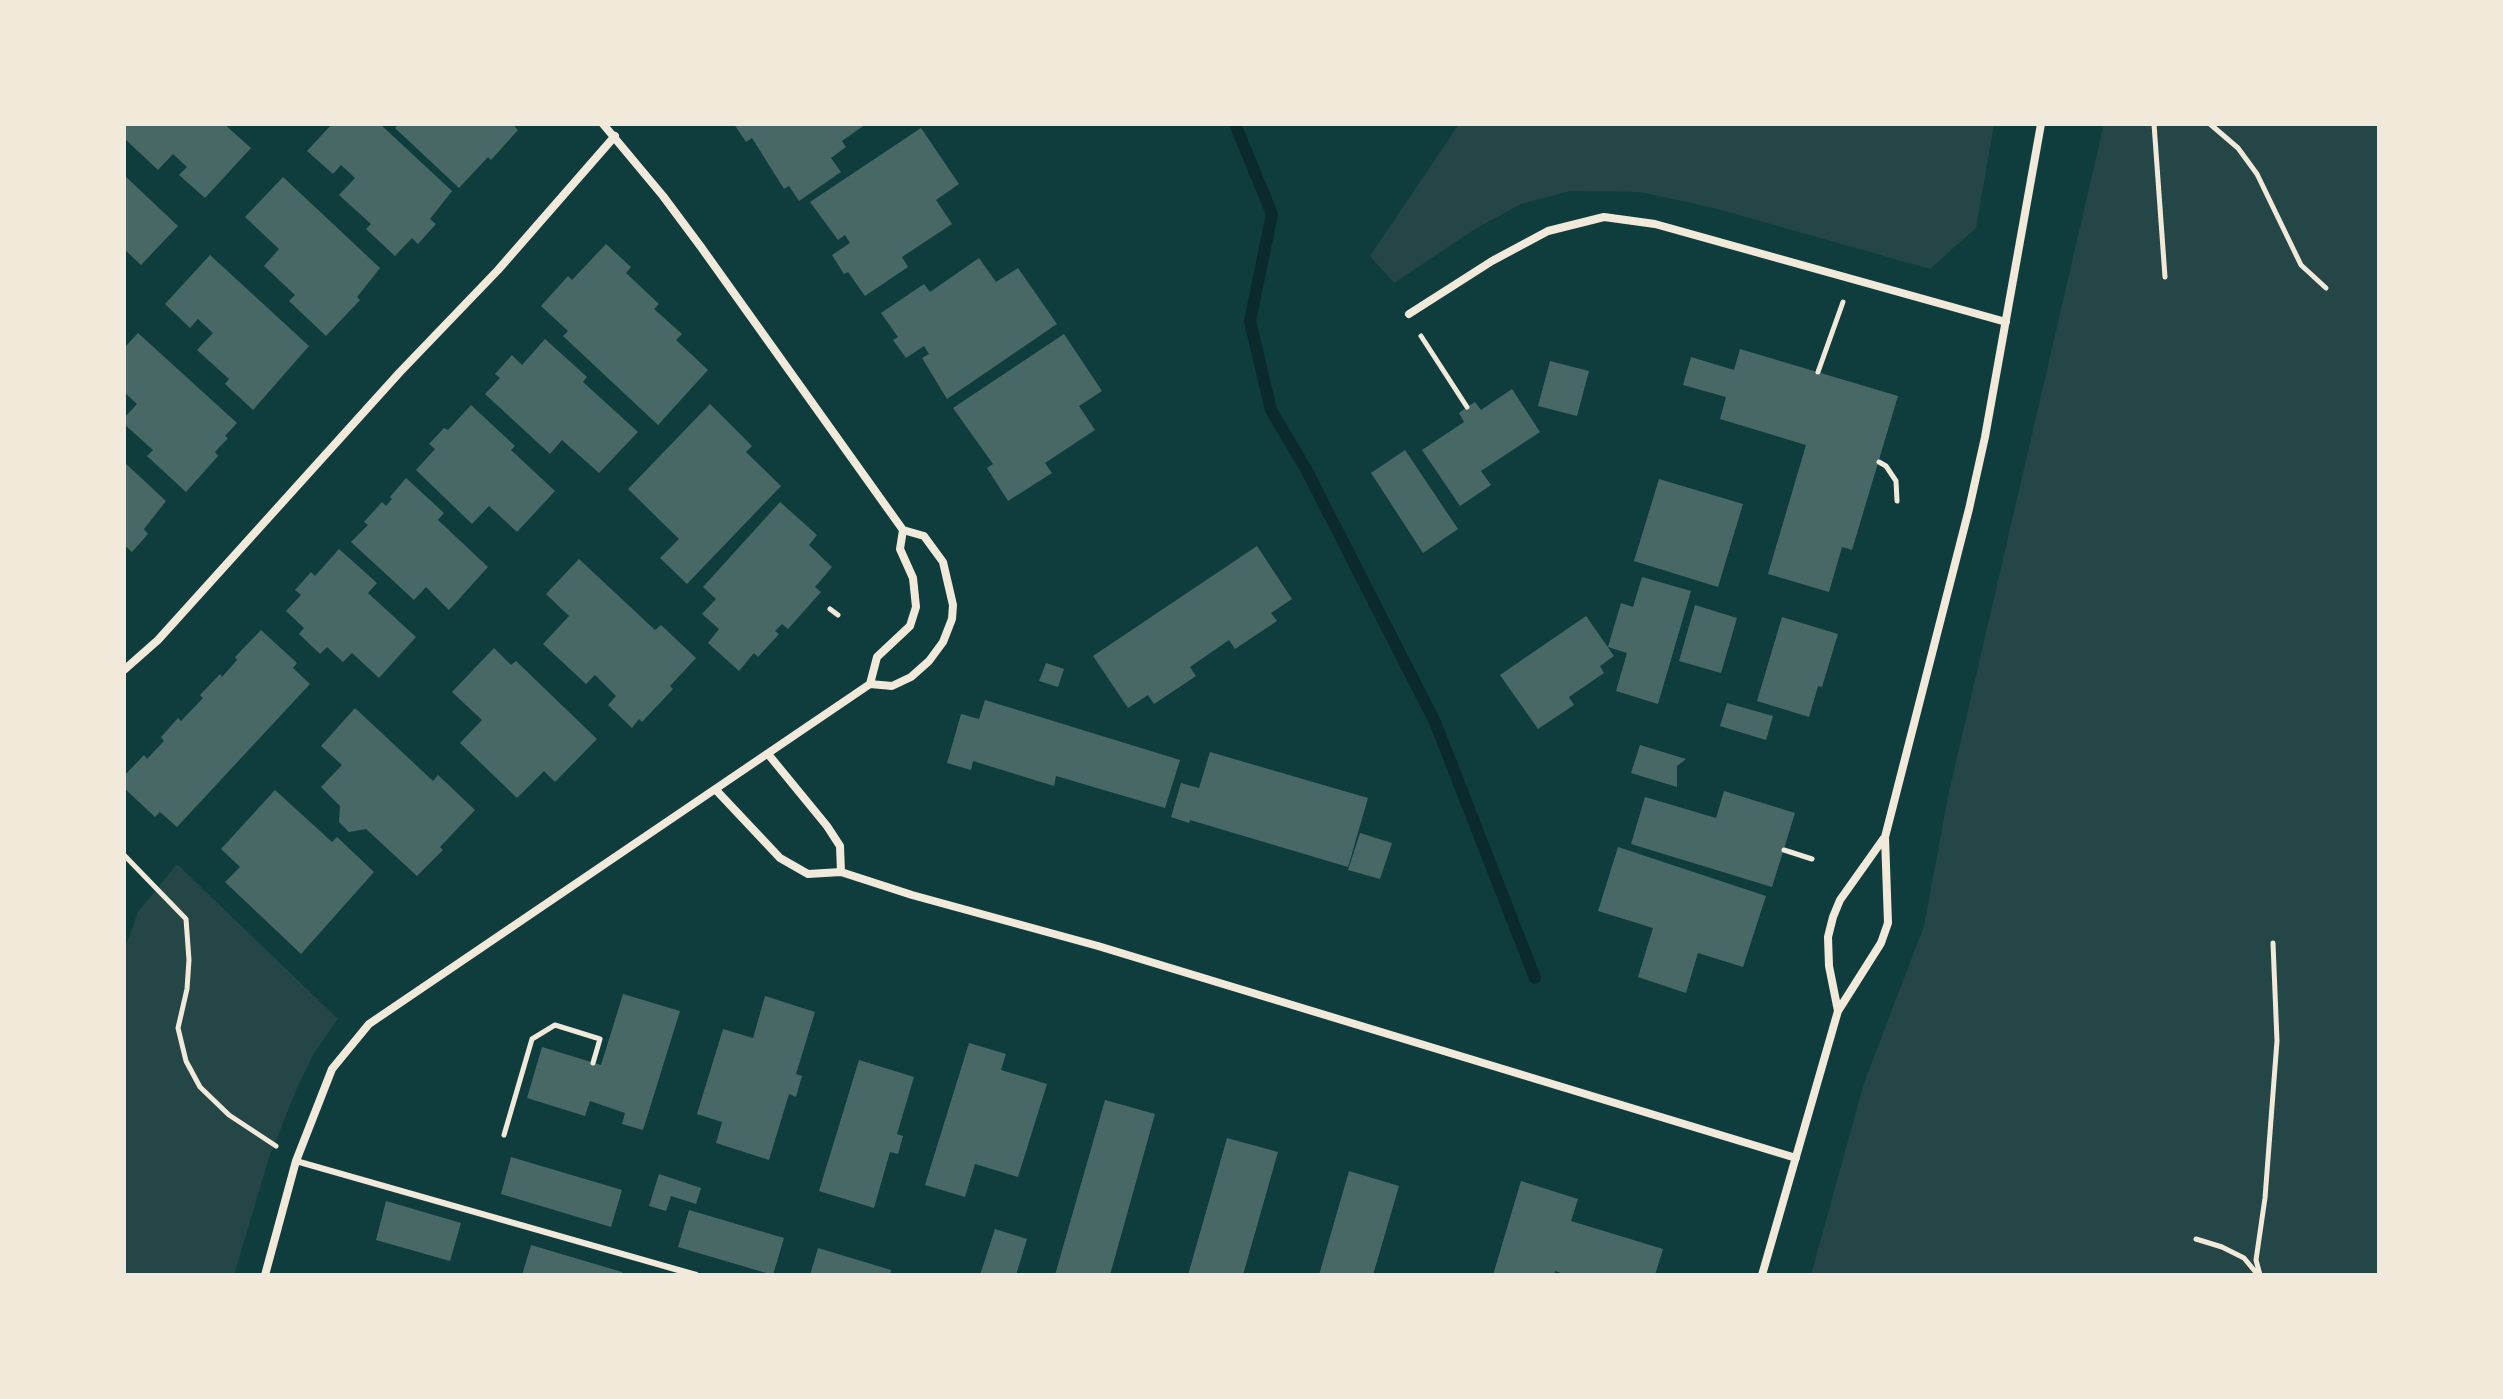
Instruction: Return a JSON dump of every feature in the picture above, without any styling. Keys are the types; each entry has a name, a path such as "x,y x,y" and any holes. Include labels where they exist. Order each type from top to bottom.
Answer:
{"street":[{"path":"265,1275 296,1161 332,1069 369,1024 870,684 892,686 920,671 943,642 952,619 952,592 943,562 924,536 903,530 729,285 603,124"},
{"path":"1762,1275 1838,1011 1881,943 1888,923 1885,837 1969,509 2041,124"},
{"path":"124,670 158,640 390,383 498,270 615,136"},
{"path":"1409,314 1492,261 1548,231 1604,217 1655,224 2006,322"},
{"path":"870,684 877,657 910,626 916,607 913,578 900,549 903,530"},
{"path":"768,754 840,846 841,872"},
{"path":"716,790 780,858 808,874 841,872 912,895 1098,946 1796,1158"},
{"path":"1838,1011 1829,966 1830,928 1840,900 1885,837"}],"lane":[{"path":"296,1161 696,1275"}],"path":[{"path":"2154,124 2165,277"},
{"path":"2210,124 2238,148 2257,174 2301,265 2326,288"},
{"path":"1818,372 1851,279"},
{"path":"1409,314 1434,359 1467,407"},
{"path":"1879,462 1886,466 1896,481 1897,501"},
{"path":"830,609 838,615"},
{"path":"1784,850 1812,859"},
{"path":"124,855 186,919 189,960 187,989 178,1028 186,1061 200,1087 229,1115 296,1161"},
{"path":"2259,1275 2256,1260 2265,1198 2277,1041 2273,943"},
{"path":"504,1135 532,1039 555,1025 600,1039 593,1063"},
{"path":"2196,1239 2244,1258 2259,1275"}],"shaded area":[{"path":"1459,124 1994,124 1976,228 1930,269 1714,208 1640,192 1570,191 1521,204 1475,229 1394,283 1370,256"},
{"path":"2104,124 2379,124 2379,1275 1811,1275 1864,1083 1924,926 1949,792"},
{"path":"177,864 338,1019 314,1053 297,1088 269,1158 234,1275 124,1275 124,951 138,912"}],"building":[{"path":"124,124 224,124 251,148 205,198 179,175 187,167 173,154 158,170 126,140 124,142"},
{"path":"332,124 380,124 452,191 430,219 436,224 418,244 412,238 395,256 366,229 371,224 339,195 355,178 341,165 333,174 307,151"},
{"path":"399,124 512,124 518,130 491,160 488,157 459,188 395,128"},
{"path":"734,124 866,124 842,141 846,147 831,158 841,172 799,201 789,186 784,189 752,138 746,142"},
{"path":"921,128 959,184 936,200 952,224 902,257 908,267 865,296 848,272 844,274 832,255 850,243 845,235 838,240 810,202"},
{"path":"124,175 178,226 141,265 124,249"},
{"path":"283,177 380,268 357,297 360,300 326,336 289,301 295,295 264,266 279,249 245,217"},
{"path":"606,244 631,267 626,273 659,304 654,309 682,334 676,340 708,370 658,425 563,336 568,331 541,306 568,276 572,280"},
{"path":"210,255 309,346 253,410 225,384 229,379 197,350 213,333 198,319 190,328 165,304"},
{"path":"979,258 996,282 1018,268 1057,324 947,399 922,358 929,354 924,346 906,358 893,340 898,337 881,313 924,284 930,292"},
{"path":"138,333 237,423 215,452 218,456 186,492 147,456 153,450 124,424 124,418 137,404 124,392 124,348"},
{"path":"1064,334 1102,391 1079,406 1095,430 1045,463 1052,473 1008,501 987,468 993,464 953,408"},
{"path":"545,339 587,377 583,382 638,432 599,473 562,440 550,454 485,394 500,378 495,374 512,355 522,365"},
{"path":"1740,349 1898,396 1852,550 1842,547 1829,592 1768,574 1806,445 1720,419 1726,397 1683,385 1691,357 1734,370"},
{"path":"1550,361 1589,371 1577,416 1538,406"},
{"path":"1512,389 1540,432 1481,471 1491,485 1460,506 1422,450 1464,422 1459,413 1467,407 1475,402 1481,410"},
{"path":"710,404 752,446 746,452 781,486 687,584 660,558 679,539 628,489"},
{"path":"471,405 515,446 511,450 555,491 517,532 489,506 472,524 416,470 435,449 429,444 444,428 448,430"},
{"path":"1405,450 1458,529 1423,553 1371,473"},
{"path":"124,462 166,501 144,529 148,534 132,552 124,545"},
{"path":"406,478 444,513 438,520 488,567 449,610 426,587 414,600 351,542 368,525 364,522 382,502 386,506"},
{"path":"1659,479 1743,504 1718,587 1634,561"},
{"path":"780,502 817,535 809,545 832,567 815,587 821,592 788,629 782,624 775,631 779,634 758,657 754,653 739,671 708,643 719,629 702,614 716,599 703,587"},
{"path":"1257,546 1292,599 1271,613 1277,621 1235,649 1229,640 1190,667 1196,676 1154,704 1148,695 1128,708 1093,656"},
{"path":"339,549 377,583 368,593 416,637 379,678 352,653 343,662 327,647 320,654 299,634 304,628 286,611 301,595 295,590 311,572 315,576"},
{"path":"579,559 655,630 661,625 696,658 670,686 673,689 642,722 639,719 632,728 608,705 616,696 595,675 586,684 543,644 569,616 546,594"},
{"path":"1642,577 1691,591 1658,704 1616,691 1627,653 1608,647 1621,603 1633,607"},
{"path":"1695,605 1737,618 1721,673 1679,661"},
{"path":"1586,616 1614,656 1600,666 1604,673 1569,697 1574,705 1538,729 1500,675"},
{"path":"1782,617 1838,634 1809,717 1757,701"},
{"path":"261,630 297,663 293,668 310,684 177,827 160,812 155,817 124,788 124,776 144,755 147,759 164,741 161,737 203,698 200,695 220,674 222,677 237,660 235,657"},
{"path":"494,648 511,665 516,661 597,739 555,782 544,771 517,798 460,743 482,720 452,692"},
{"path":"1046,663 1064,669 1058,687 1039,681"},
{"path":"985,700 1180,760 1165,808 1056,776 1054,786 973,761 971,770 947,763 961,714 979,719"},
{"path":"1727,703 1773,716 1766,740 1720,726"},
{"path":"355,708 433,781 438,775 475,810 417,876 366,829 349,832 339,822 340,806 321,787 342,765 321,746"},
{"path":"1640,745 1686,759 1677,766 1677,787 1631,773"},
{"path":"1210,752 1368,798 1348,867 1171,817 1181,783 1199,788"},
{"path":"275,790 332,842 337,837 374,872 301,954 225,882 240,867 221,849"},
{"path":"1724,791 1795,813 1772,887 1631,844 1645,797 1716,818"},
{"path":"1360,833 1392,843 1380,879 1348,870"},
{"path":"1618,847 1766,896 1743,967 1698,953 1686,993 1638,977 1653,928 1598,911"},
{"path":"623,994 680,1011 643,1130 622,1124 625,1113 590,1101 585,1116 527,1098 542,1047 601,1065"},
{"path":"765,996 815,1012 796,1074 802,1076 796,1097 789,1094 769,1160 716,1143 722,1122 697,1114 723,1029 753,1038"},
{"path":"969,1043 1006,1054 1001,1070 1047,1084 1018,1177 975,1164 965,1197 925,1185"},
{"path":"859,1060 914,1077 897,1134 903,1136 898,1154 890,1152 874,1208 819,1191"},
{"path":"1105,1100 1155,1114 1110,1275 1055,1275"},
{"path":"1227,1138 1278,1152 1243,1275 1188,1275"},
{"path":"511,1157 622,1190 611,1227 501,1194"},
{"path":"1349,1171 1399,1186 1373,1275 1319,1275"},
{"path":"659,1174 701,1188 696,1204 671,1196 666,1211 649,1206"},
{"path":"1521,1181 1578,1199 1571,1221 1663,1249 1655,1275 1567,1275 1555,1271 1554,1275 1493,1275"},
{"path":"386,1201 461,1223 450,1261 376,1240"},
{"path":"689,1210 784,1238 773,1275 678,1247"},
{"path":"995,1229 1027,1239 1016,1275 980,1275"},
{"path":"531,1245 622,1272 621,1275 522,1275"},
{"path":"818,1248 891,1270 890,1275 810,1275"}],"waterway":[{"path":"1235,124 1272,214 1250,321 1271,410 1307,471 1435,722 1535,978"}]}
